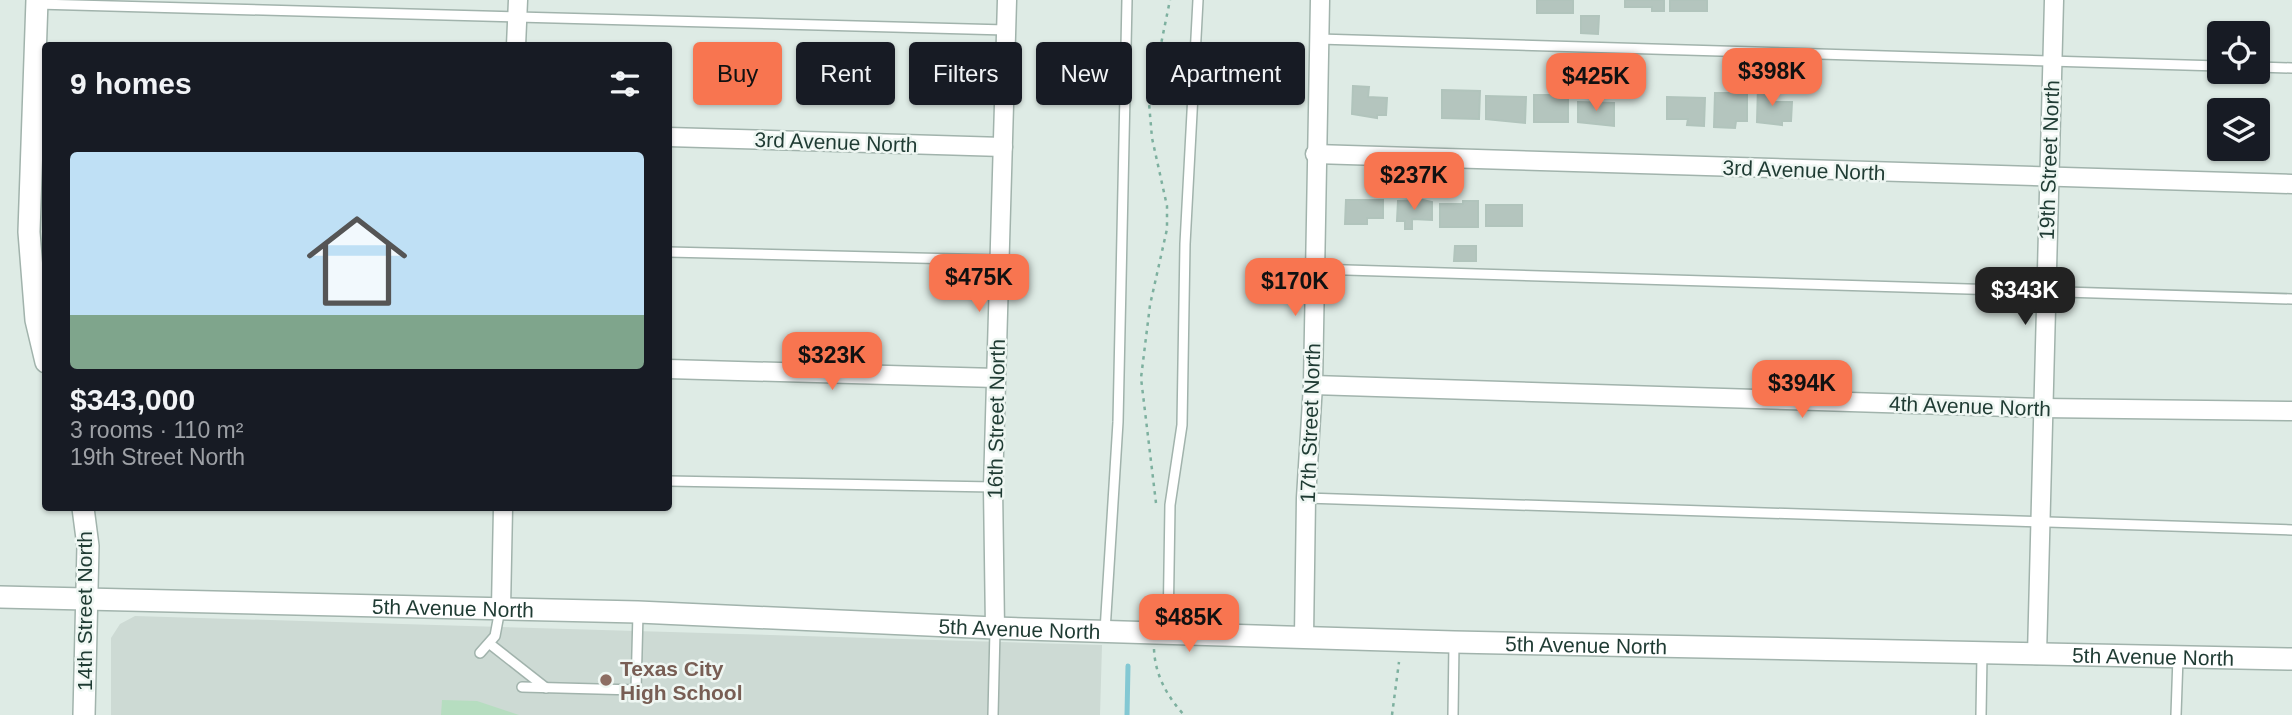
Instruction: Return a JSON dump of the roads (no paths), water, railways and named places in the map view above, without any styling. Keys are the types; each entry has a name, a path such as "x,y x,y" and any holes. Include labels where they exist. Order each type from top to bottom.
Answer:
{"street":[{"name":"16th Street North","path":"995,628 993,488 1007,0"},
{"name":"17th Street North","path":"1304,636 1306,498 1313,385 1315,154 1320,0"},
{"name":"19th Street North","path":"2037,655 2054,0"},
{"path":"37,2 39,120 33,288 42,342"},
{"path":"516,42 517,9"},
{"name":"3rd Avenue North","path":"672,137 1003,146"},
{"name":"3rd Avenue North","path":"1315,154 2292,184"},
{"path":"672,369 996,377"},
{"name":"4th Avenue North","path":"1313,385 2042,408 2292,411"},
{"name":"14th Street North","path":"83,511 88,546 84,715"},
{"path":"501,608 503,511"},
{"name":"5th Avenue North","path":"0,597 638,612 995,628 1454,642 1982,655 2292,659"}],"lane":[{"path":"1105,631 1118,436 1127,0"},
{"path":"1160,633 1170,505 1182,425 1185,244 1198,0"},
{"path":"37,2 517,9 1006,30"},
{"path":"1319,38 2207,66"},
{"path":"2270,67 2292,68"},
{"path":"672,252 999,260"},
{"path":"1314,268 2292,299"},
{"path":"672,481 993,488"},
{"path":"1306,498 2292,530"},
{"path":"480,653 490,643 499,622 501,608"},
{"path":"522,687 636,690 638,612"},
{"path":"993,715 995,628"},
{"path":"1453,715 1454,642"},
{"path":"490,643 546,688"},
{"path":"1981,715 1982,655"},
{"path":"2176,715 2178,656"}],"waterway":[{"path":"1127,715 1128,666"}],"place":[{"name":"Texas City High School","path":"606,680"}]}
